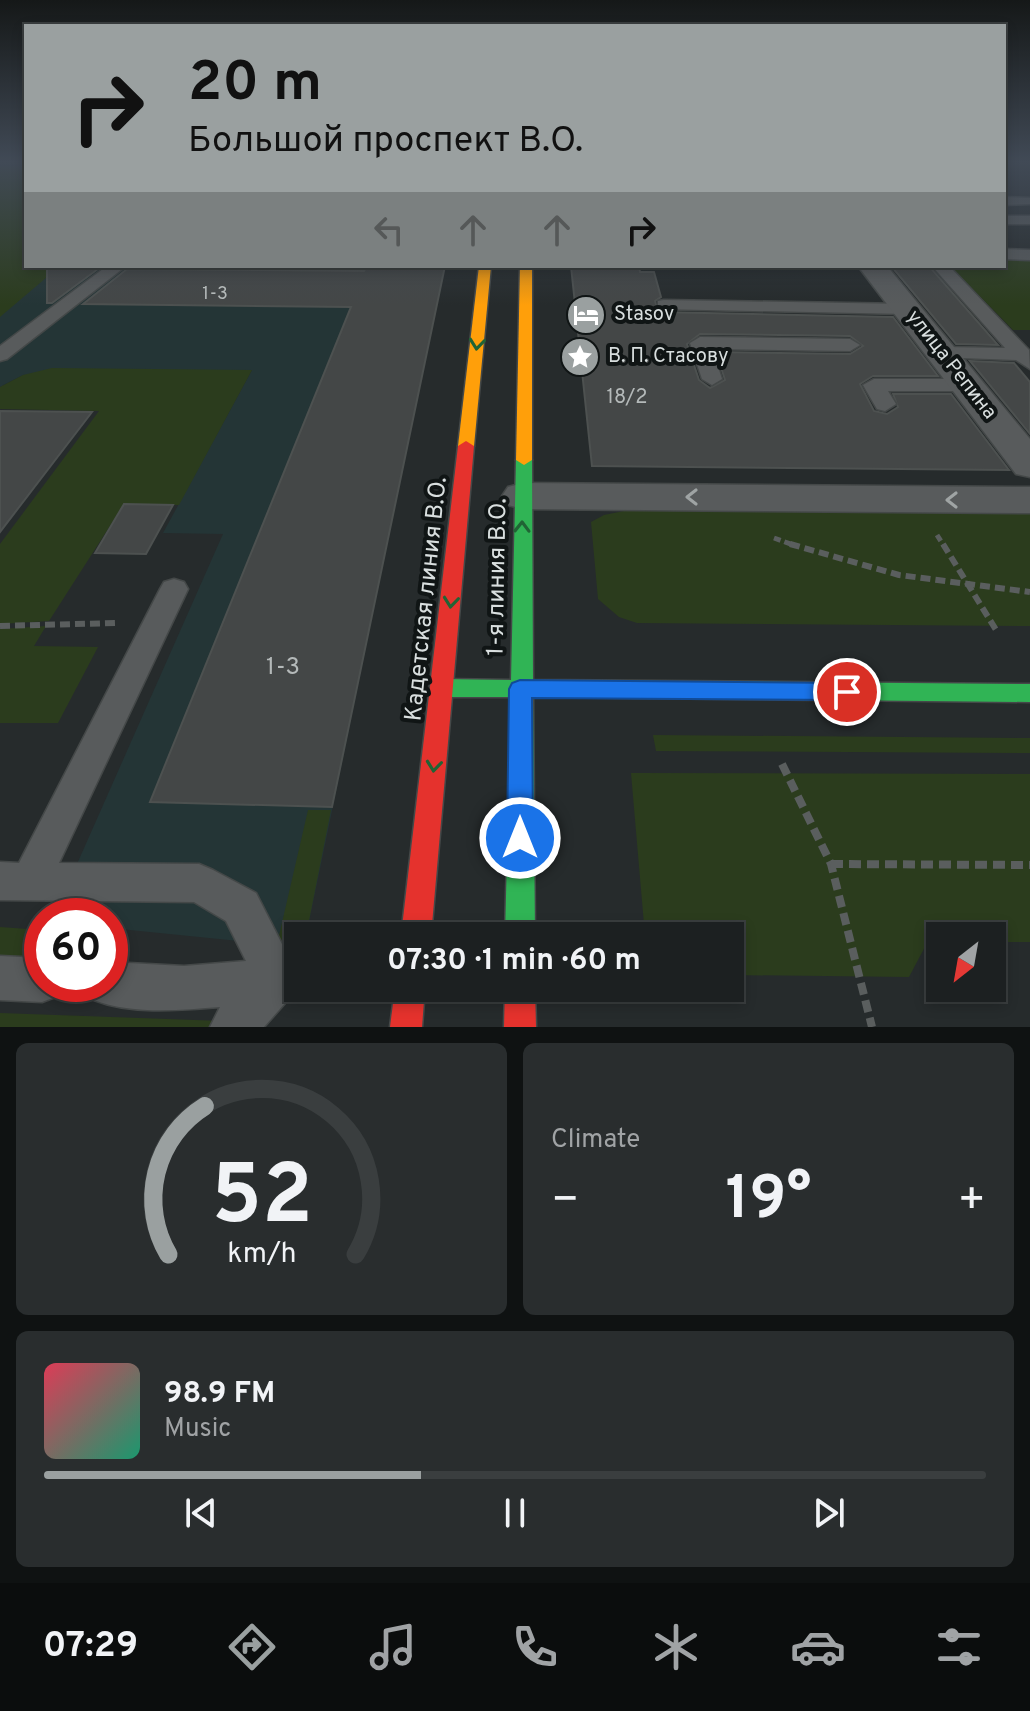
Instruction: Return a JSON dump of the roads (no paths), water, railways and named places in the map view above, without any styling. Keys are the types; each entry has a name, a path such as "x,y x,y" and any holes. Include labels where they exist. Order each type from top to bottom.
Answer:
{"main road":[{"name":"Кадетская линия В.О.","path":"417,922 485,268"},
{"name":"1-я линия В.О.","path":"520,922 526,268"},
{"path":"442,688 1030,693"},
{"path":"406,1027 409,1002"},
{"path":"520,1002 520,1027"}],"street":[{"name":"улица Репина","path":"893,288 931,348 967,385 1030,465"},
{"path":"523,496 1030,500"}],"lane":[{"path":"1006,220 1030,220"},
{"path":"1006,254 1030,255"},
{"path":"0,355 115,268"},
{"path":"942,268 1007,337 1027,351"},
{"path":"664,305 893,288"},
{"path":"939,290 962,290"},
{"path":"712,379 700,343 850,345"},
{"path":"931,348 1027,351"},
{"path":"885,404 874,385 967,385"},
{"path":"174,589 15,882 199,883 241,907 284,973"},
{"path":"0,978 24,979"},
{"path":"128,985 184,988 284,979"},
{"path":"233,1027 284,982"}],"place":[{"name":"Stasov","path":"586,315"},
{"name":"В. П. Стасову","path":"580,357"}]}
